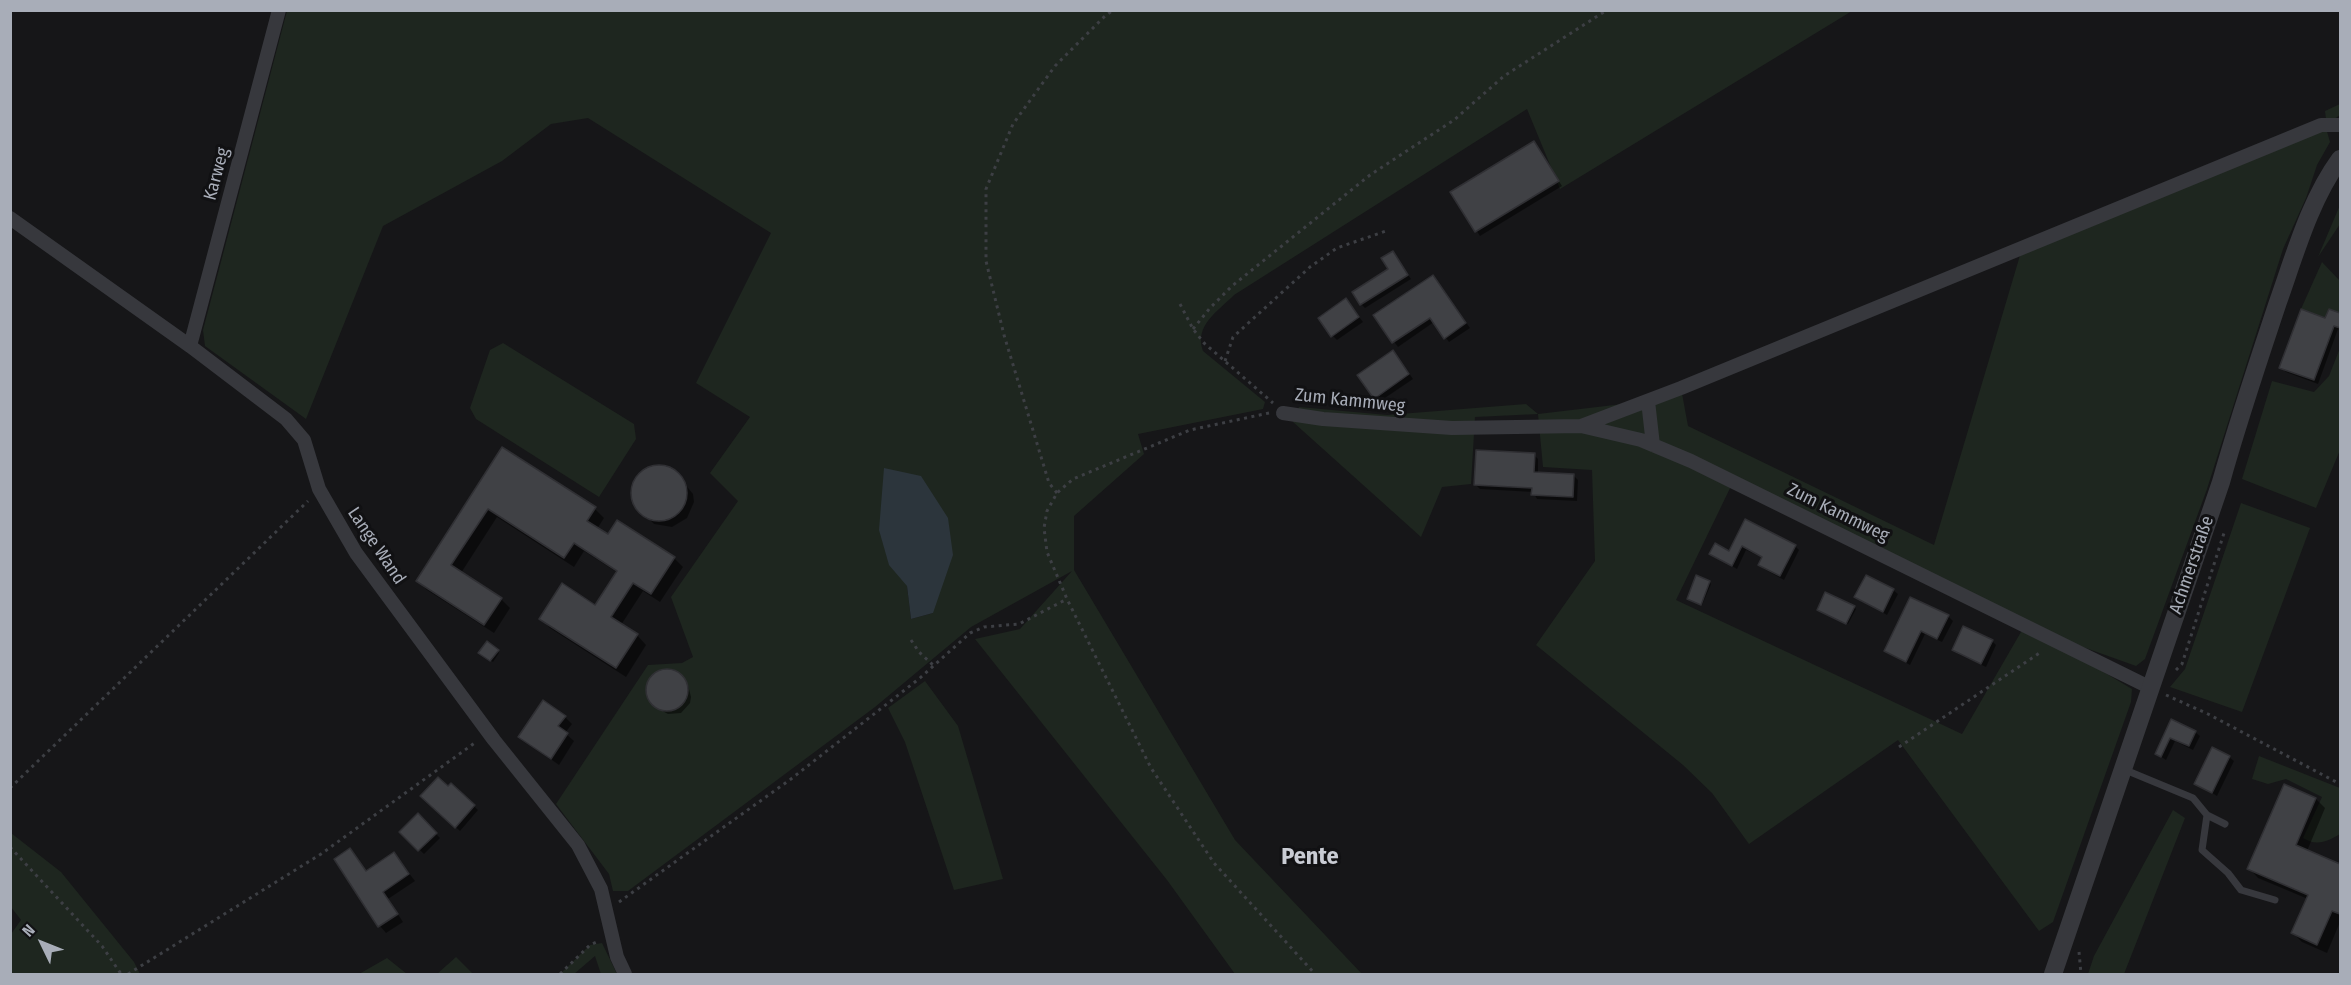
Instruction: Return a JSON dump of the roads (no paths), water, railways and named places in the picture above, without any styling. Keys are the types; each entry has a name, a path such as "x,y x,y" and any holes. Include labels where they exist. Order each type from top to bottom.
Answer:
{"street":[{"name":"Karweg","path":"190,346 279,10"},
{"path":"1581,426 1648,401 2321,125 2340,125"},
{"name":"Achmerstraße","path":"2053,975 2292,262 2330,173 2340,159"},
{"name":"Lange Wand","path":"10,218 190,346 285,418 304,440 319,489 356,553 489,733 578,844 601,889 617,957 625,975"},
{"path":"1648,401 1653,445"},
{"name":"Zum Kammweg","path":"1283,413 1323,419 1452,428 1581,426 1641,440 1691,461 2151,688"}],"lane":[{"path":"2123,769 2193,798 2207,815 2225,824"},
{"path":"2207,815 2202,850 2228,873 2241,890 2275,900"}],"district":[{"name":"Pente","path":"1310,857"}]}
